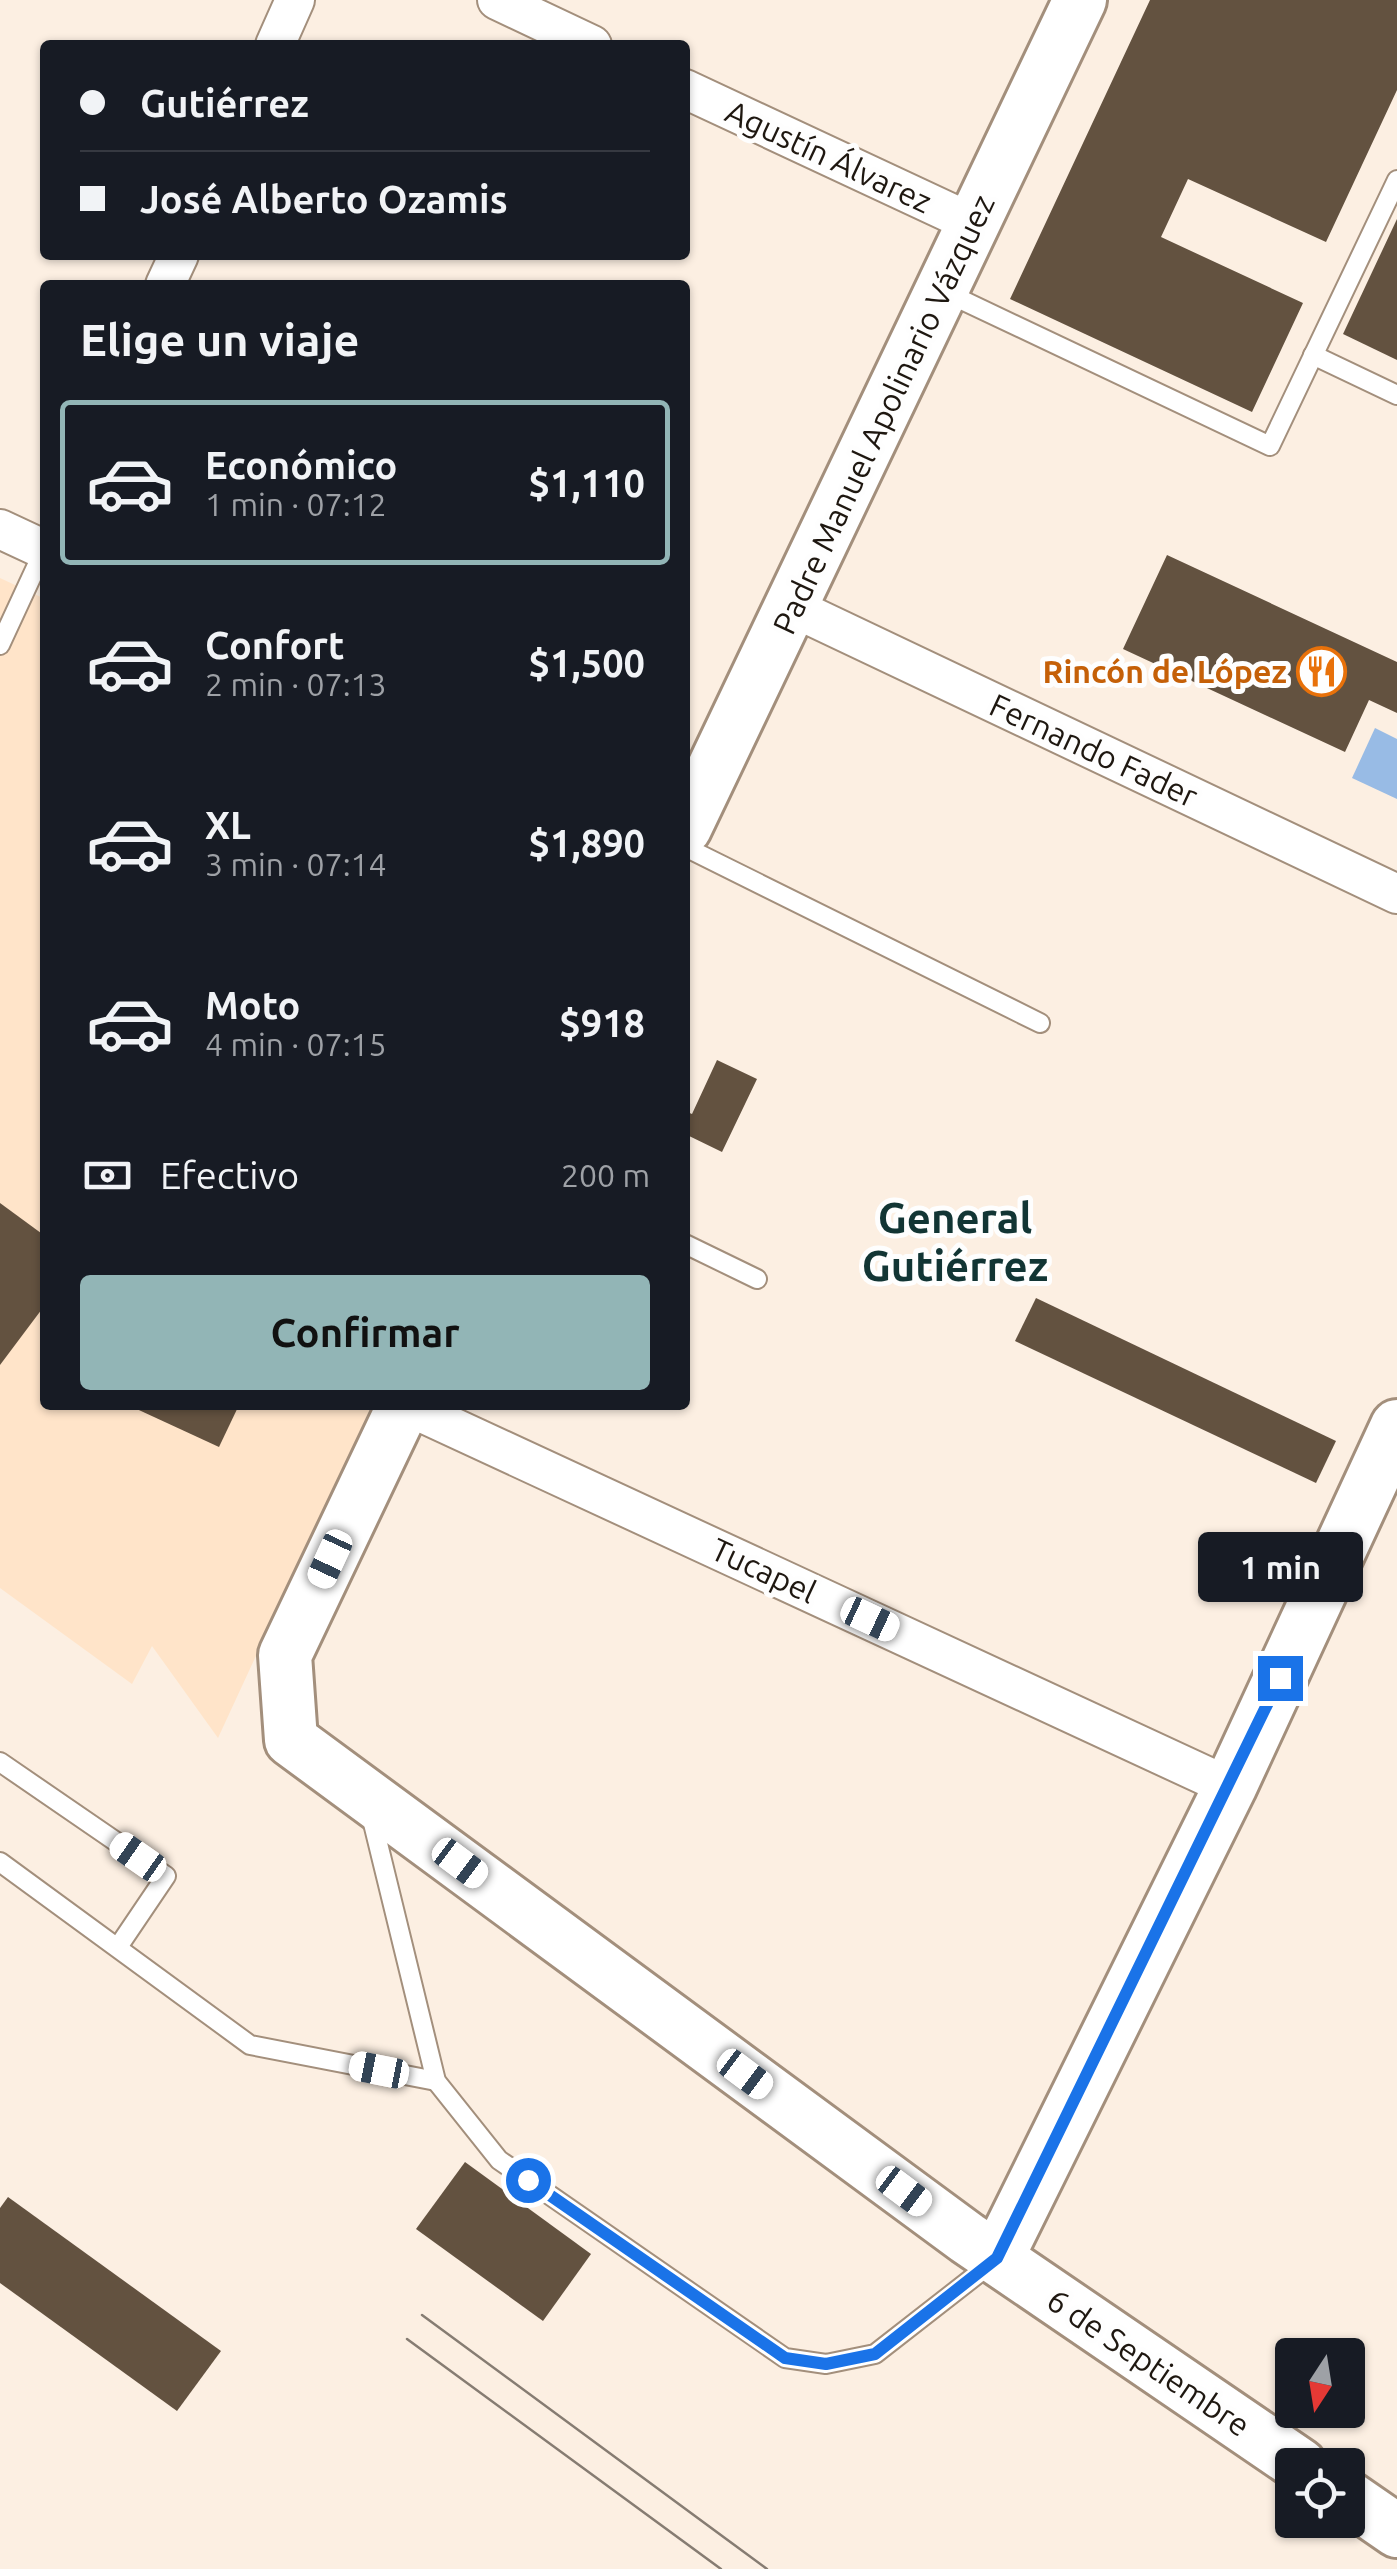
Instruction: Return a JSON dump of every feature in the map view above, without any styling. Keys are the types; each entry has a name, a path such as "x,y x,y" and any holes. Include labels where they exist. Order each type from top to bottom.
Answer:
{"main road":[{"name":"Padre Manuel Apolinario Vázquez","path":"690,818 1080,0"},
{"name":"6 de Septiembre","path":"402,1410 285,1655 291,1740 997,2258 1275,2448"},
{"path":"997,2258 1230,1787 1397,1426"},
{"path":"1365,2509 1397,2531"}],"street":[{"path":"277,40 295,0"},
{"path":"497,0 581,40"},
{"name":"Agustín Álvarez","path":"690,90 974,224"},
{"path":"0,529 40,547"},
{"name":"Fernando Fader","path":"792,607 1397,894"},
{"name":"Tucapel","path":"415,1410 1230,1787"}],"lane":[{"path":"940,289 1270,446 1397,180"},
{"path":"1313,355 1397,395"},
{"path":"0,645 40,560"},
{"path":"690,849 1040,1023"},
{"path":"690,1246 757,1279"},
{"path":"0,1762 166,1876 118,1947"},
{"path":"364,1793 436,2081 499,2160 785,2358 826,2364 875,2354 997,2258"},
{"path":"0,1862 250,2044 436,2081"}],"shaded area":[{"path":"0,578 40,597 40,1410 370,1410 218,1738 152,1646 132,1684 0,1588"}],"water":[{"path":"1375,728 1397,739 1397,799 1352,778"}],"building":[{"path":"1150,0 1397,0 1397,90 1326,242 1188,179 1161,237 1303,303 1252,412 1010,299"},
{"path":"1397,219 1397,360 1343,334"},
{"path":"1167,555 1397,662 1397,713 1369,700 1345,752 1123,649"},
{"path":"717,1060 757,1079 722,1152 690,1136 692,1114"},
{"path":"0,1203 40,1232 40,1312 0,1365"},
{"path":"1036,1298 1336,1441 1316,1483 1015,1341"},
{"path":"139,1410 237,1410 219,1447"},
{"path":"465,2162 591,2254 543,2321 416,2229"},
{"path":"8,2197 221,2351 177,2411 0,2283 0,2208"}],"tram line":[{"path":"422,2315 767,2569"},
{"path":"407,2339 721,2569"}],"place":[{"name":"Rincón de López","path":"1322,671"}],"district":[{"name":"General Gutiérrez","path":"955,1241"}],"route":[{"path":"528,2180 785,2358 826,2364 875,2354 997,2258 1280,1678"}]}
